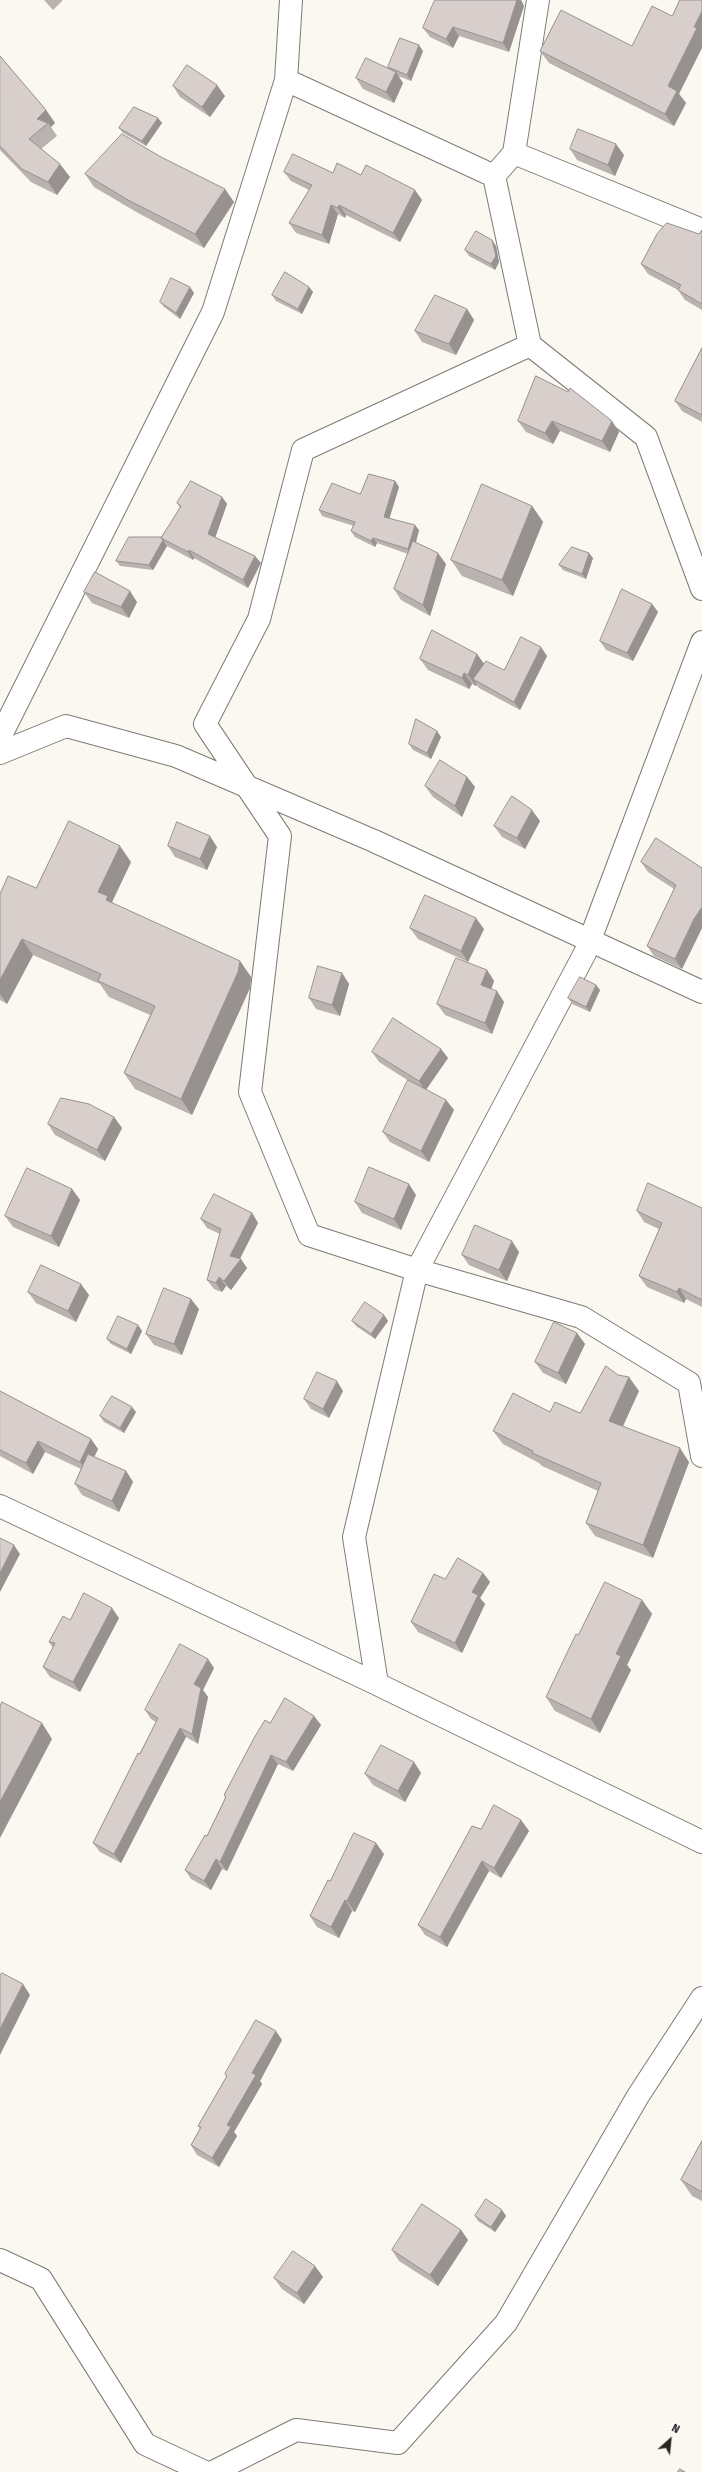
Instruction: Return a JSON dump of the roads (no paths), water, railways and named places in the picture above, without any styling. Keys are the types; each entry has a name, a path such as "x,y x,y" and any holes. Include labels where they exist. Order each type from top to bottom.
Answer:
{"street":[{"path":"0,737 112,518 213,312 286,80 291,0"},
{"path":"494,176 514,153 538,0"},
{"path":"286,80 494,176"},
{"path":"514,153 702,230"},
{"path":"494,176 530,345 646,437 702,589"},
{"path":"530,345 304,450 259,619 205,724 280,836 250,1092 309,1235 417,1270 580,1317 690,1383 702,1456"},
{"path":"377,1684 354,1537 417,1270 585,953 702,642"},
{"path":"0,753 66,726 176,756 374,841 702,992"},
{"path":"0,1506 377,1684 702,1842"},
{"path":"213,2472 296,2430 398,2443 506,2323 638,2096 702,1998"},
{"path":"0,2260 41,2279 145,2444 205,2472"}]}
